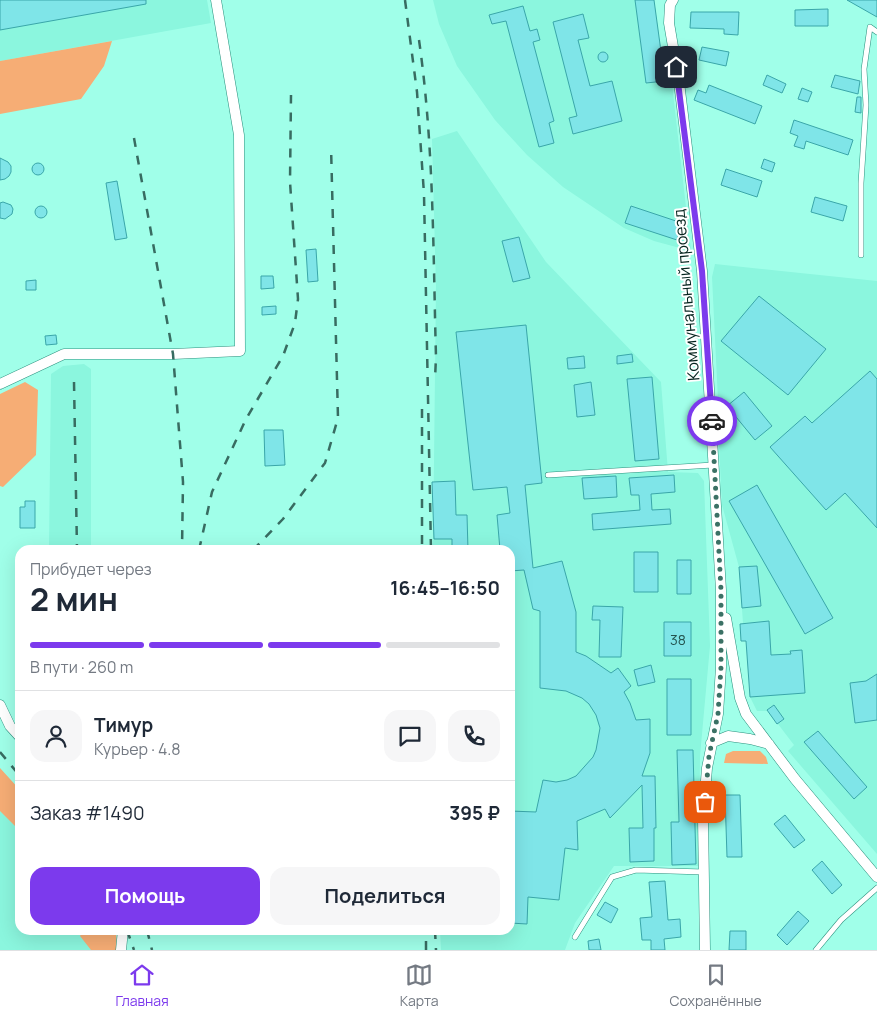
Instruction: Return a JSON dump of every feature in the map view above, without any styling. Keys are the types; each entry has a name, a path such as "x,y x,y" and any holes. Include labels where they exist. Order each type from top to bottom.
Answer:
{"street":[{"path":"0,384 64,354 173,354 240,351 238,135 216,0"},
{"name":"Коммунальный проезд","path":"673,0 670,5 669,23 679,82 702,271 721,590"},
{"path":"705,950 704,818 711,743 718,714 721,667 721,590"},
{"path":"721,590 740,698 746,714 795,779 877,877"},
{"path":"0,706 10,726 15,732"},
{"path":"711,743 728,736 769,744"},
{"path":"122,935 122,950"}],"lane":[{"path":"861,254 861,184 866,105 864,69 870,28 877,32"},
{"path":"548,475 713,465"},
{"path":"575,937 612,877 636,870 704,872"},
{"path":"816,950 841,920 877,888"}],"shaded area":[{"path":"0,0 207,0 211,23 0,61"},
{"path":"433,0 654,0 665,81 672,84 691,251 654,241 624,228 563,187 527,155 495,120 457,66 439,24"},
{"path":"112,41 104,66 81,99 0,114 0,61"},
{"path":"457,131 546,262 661,382 668,472 698,473 704,481 710,646 700,756 699,866 614,866 575,923 565,950 441,950 440,935 515,935 515,545 433,545 436,286 432,139"},
{"path":"715,264 877,281 877,854 788,751 794,745 768,711 757,711 750,697 747,641 741,641 740,624 743,623 739,567 722,505 719,445 729,436 720,425 719,410 723,405 718,400 712,277"},
{"path":"84,364 91,369 91,545 49,545 51,374 63,366"},
{"path":"25,382 38,390 36,455 3,487 0,486 0,394"},
{"path":"733,751 760,751 766,757 768,764 724,763 726,754"},
{"path":"0,768 15,784 15,826 0,811"},
{"path":"0,804 15,818 15,935 109,935 114,950 0,950"},
{"path":"116,935 117,950 91,950 80,936"}],"building":[{"path":"0,0 146,0 146,4 0,30"},
{"path":"635,0 654,0 665,81 646,83"},
{"path":"847,0 877,0 877,17"},
{"path":"523,6 530,31 537,29 540,40 533,42 554,121 549,123 554,143 539,147 506,21 492,24 489,15"},
{"path":"828,9 828,26 795,26 795,10"},
{"path":"691,12 739,12 738,35 724,34 724,29 690,28"},
{"path":"583,14 589,38 578,40 590,86 612,81 622,121 573,134 569,118 577,116 553,22"},
{"path":"702,47 729,52 726,66 699,60"},
{"path":"601,52 605,52 608,57 607,61 601,62 598,59 598,55"},
{"path":"767,75 786,84 782,93 763,85"},
{"path":"835,75 860,81 858,94 831,87"},
{"path":"709,85 762,106 755,124 694,100 698,90 706,93"},
{"path":"802,88 812,92 808,102 798,99"},
{"path":"857,97 861,97 861,113 855,112"},
{"path":"794,120 853,140 848,155 806,141 804,149 794,146 798,136 790,133"},
{"path":"0,158 8,162 11,166 11,172 5,179 0,180"},
{"path":"764,159 775,163 772,172 761,168"},
{"path":"40,163 43,164 43,174 36,175 33,174 32,167 33,164"},
{"path":"726,169 762,181 757,197 721,185"},
{"path":"117,181 127,238 115,240 106,183"},
{"path":"815,197 847,206 843,221 811,212"},
{"path":"3,202 11,205 13,209 12,214 5,219 0,218 0,203"},
{"path":"43,206 46,207 46,217 39,218 36,217 35,210 36,207"},
{"path":"631,206 682,223 677,240 625,223"},
{"path":"519,237 530,278 513,282 502,241"},
{"path":"316,249 318,281 308,282 306,250"},
{"path":"261,276 273,276 274,288 261,289"},
{"path":"36,280 36,290 26,290 26,281"},
{"path":"759,296 826,349 788,395 721,341"},
{"path":"276,306 276,314 262,315 262,307"},
{"path":"526,325 542,483 525,485 533,568 562,561 576,612 576,652 586,656 611,673 618,668 631,686 624,692 636,720 650,719 650,753 642,776 655,776 656,828 654,828 654,861 630,862 629,828 643,828 642,785 610,818 605,809 577,821 578,850 565,848 559,900 528,897 527,924 515,923 515,811 536,812 543,780 556,782 576,776 593,757 600,728 596,715 589,704 582,698 566,691 540,688 540,611 533,609 524,570 515,571 515,545 500,545 497,515 510,513 507,487 473,490 456,332"},
{"path":"56,335 57,344 46,345 45,336"},
{"path":"632,354 633,362 617,364 617,356"},
{"path":"584,356 585,368 568,369 567,358"},
{"path":"870,371 877,379 877,528 845,493 826,510 770,447 805,416 812,423"},
{"path":"652,377 659,459 635,461 627,379"},
{"path":"591,382 595,415 577,417 574,385"},
{"path":"744,392 772,426 755,440 727,406"},
{"path":"264,430 283,430 285,465 265,466"},
{"path":"674,475 675,492 651,494 652,510 670,509 671,524 593,530 592,514 640,510 639,495 631,495 629,478"},
{"path":"616,476 617,497 584,499 582,478"},
{"path":"455,481 456,515 467,515 468,545 452,545 452,539 434,539 432,482"},
{"path":"757,485 833,618 805,634 729,501"},
{"path":"25,501 35,501 35,528 20,528 20,507 25,507"},
{"path":"634,552 658,552 658,592 634,592"},
{"path":"677,560 691,560 691,594 677,594"},
{"path":"757,566 761,606 742,608 739,567"},
{"path":"593,606 623,607 621,657 599,657 600,620 592,620"},
{"path":"769,621 771,655 791,654 790,651 802,650 805,693 750,697 746,641 741,641 740,624"},
{"path":"664,622 691,622 691,656 664,656"},
{"path":"651,665 655,682 638,686 634,670"},
{"path":"877,674 877,720 855,723 850,683 866,681"},
{"path":"667,679 691,679 691,735 667,735"},
{"path":"774,705 784,719 777,724 767,710"},
{"path":"818,731 867,787 854,799 804,742"},
{"path":"677,750 693,750 696,864 672,865 671,822 679,822"},
{"path":"725,795 740,795 742,857 727,857"},
{"path":"785,815 805,840 794,848 774,824"},
{"path":"822,861 842,885 832,894 812,870"},
{"path":"665,881 668,920 680,919 681,937 664,939 665,950 651,950 651,940 642,940 640,918 652,917 649,882"},
{"path":"605,902 618,909 611,923 597,915"},
{"path":"798,911 809,921 787,945 777,935"},
{"path":"730,931 746,931 746,950 729,950"},
{"path":"599,939 601,950 589,950 588,941"}],"railway":[{"path":"405,0 417,92 424,194 431,545"},
{"path":"419,40 428,119 430,158 435,379"},
{"path":"200,545 212,492 246,419 283,356 295,323 298,299 290,182 291,95"},
{"path":"134,138 173,354 183,482 182,545"},
{"path":"258,545 283,519 325,463 338,418 331,146"},
{"path":"74,382 77,545"},
{"path":"422,409 422,545"},
{"path":"0,752 15,770"},
{"path":"129,935 134,950"},
{"path":"148,935 152,950"},
{"path":"426,935 426,950"},
{"path":"435,935 436,950"}],"way so far":[{"path":"705,802 707,768 718,714 721,667 721,590 712,421"}],"route":[{"path":"676,67 702,271 712,421"}]}
